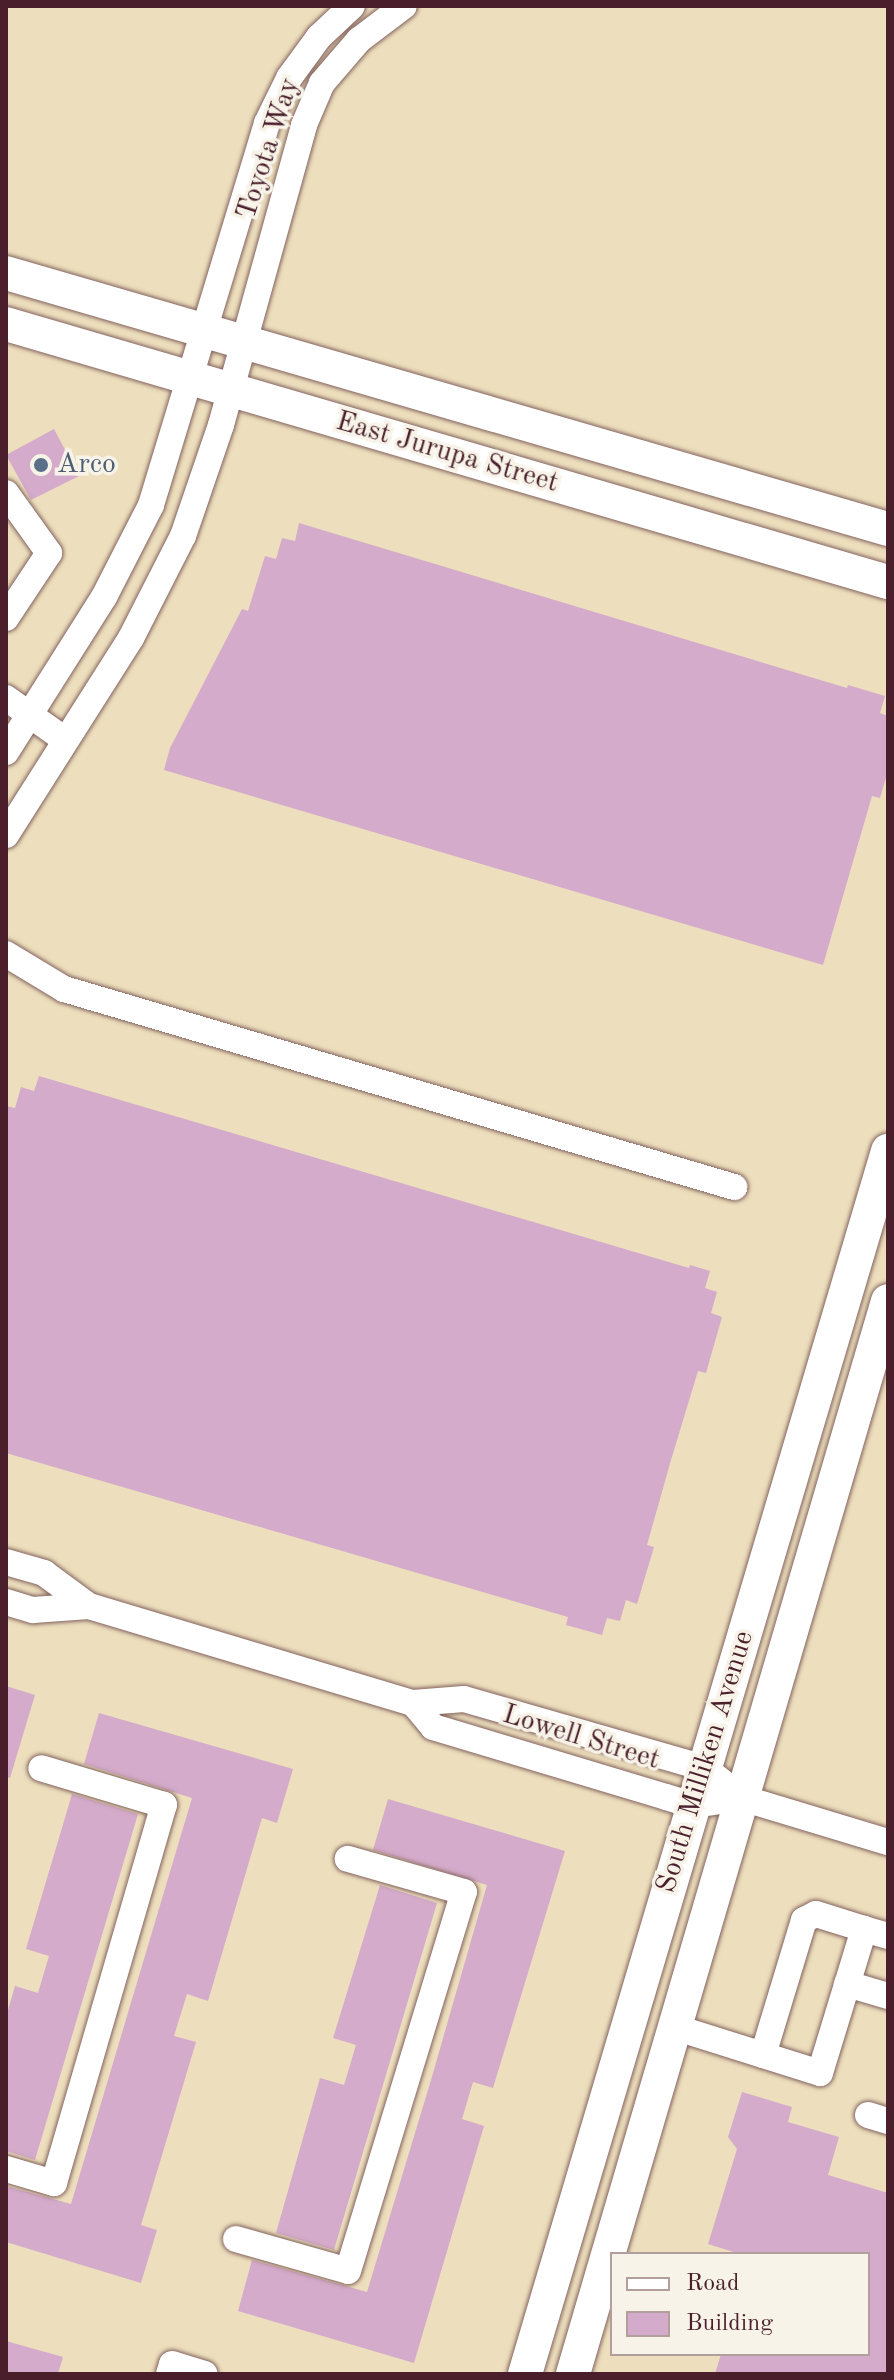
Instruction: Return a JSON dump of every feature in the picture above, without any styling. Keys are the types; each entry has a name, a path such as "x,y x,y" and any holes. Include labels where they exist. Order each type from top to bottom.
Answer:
{"main road":[{"name":"East Jurupa Street","path":"6,273 888,529"},
{"name":"East Jurupa Street","path":"6,324 888,582"},
{"name":"South Milliken Avenue","path":"525,2374 888,1151"},
{"name":"South Milliken Avenue","path":"573,2374 888,1301"}],"street":[{"name":"Toyota Way","path":"6,752 104,597 151,505 267,123 289,78 311,47 352,6"},
{"name":"Toyota Way","path":"6,835 131,638 158,588 197,501 304,125 322,83 359,40 404,6"},
{"path":"6,493 49,553 6,618"},
{"path":"6,698 65,740"},
{"path":"6,954 64,989 734,1187"},
{"name":"Lowell Street","path":"6,1562 44,1573 89,1606 413,1703 464,1699 705,1768 742,1798 888,1842"},
{"name":"Lowell Street","path":"6,1602 33,1610 89,1606"},
{"name":"Lowell Street","path":"413,1703 433,1727 693,1805 742,1798"},
{"path":"6,2169 54,2183 164,1805 41,1768"},
{"path":"236,2239 348,2271 464,1892 348,1859"},
{"path":"674,2027 820,2073 847,1984 876,1933 816,1914 804,1920 763,2055"},
{"path":"847,1984 888,1996"},
{"path":"169,2374 172,2364 205,2374"}],"building":[{"path":"54,429 79,476 31,500 6,455"},
{"path":"299,523 847,688 848,685 885,696 880,713 888,716 888,771 880,798 872,796 823,965 164,770 170,748 242,609 248,611 265,556 276,559 282,538 295,541"},
{"path":"39,1076 689,1268 690,1265 710,1271 705,1288 717,1292 711,1313 722,1317 706,1373 698,1371 671,1460 647,1545 654,1547 637,1604 626,1600 620,1621 607,1618 602,1635 566,1625 568,1617 6,1453 6,1106 15,1108 21,1087 34,1091"},
{"path":"6,1686 35,1695 10,1778 6,1777"},
{"path":"99,1713 293,1769 277,1823 262,1818 208,2001 187,1994 174,2036 196,2042 141,2225 157,2230 141,2283 6,2242 6,2186 71,2204 192,1798 84,1764"},
{"path":"72,1794 138,1814 35,2160 6,2151 6,2017 15,1986 38,1993 49,1956 26,1949"},
{"path":"388,1799 565,1851 493,2088 473,2082 462,2119 484,2126 414,2363 238,2311 252,2260 367,2292 431,2080 487,1885 373,1850"},
{"path":"380,1885 437,1903 334,2250 276,2233 320,2078 344,2085 356,2045 333,2038"},
{"path":"742,2092 792,2107 788,2122 839,2137 828,2175 888,2193 888,2374 715,2374 720,2356 870,2356 870,2252 734,2252 708,2244 737,2149 728,2137"},
{"path":"6,2341 63,2357 58,2374 6,2374"}],"place":[{"name":"Arco","path":"41,465"}]}
